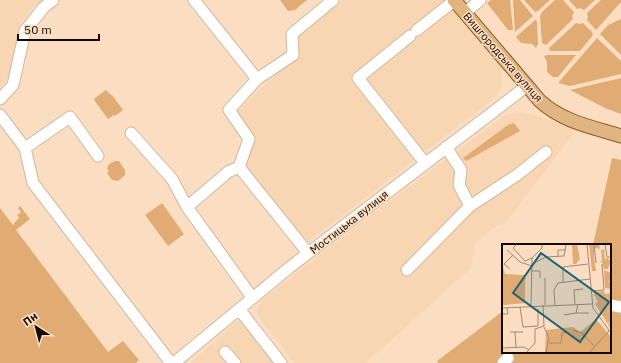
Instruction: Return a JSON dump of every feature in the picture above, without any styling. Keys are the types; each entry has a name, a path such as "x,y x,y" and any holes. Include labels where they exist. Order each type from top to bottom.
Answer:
{"main road":[{"name":"Вишгородська вулиця","path":"454,0 540,101 556,114 621,136"}],"street":[{"path":"0,99 13,84 25,31 44,7 53,0"},
{"path":"194,0 257,79"},
{"path":"187,207 228,172 239,167 249,140 229,110 257,79 293,55 292,34 333,0"},
{"path":"425,163 358,78 454,0"},
{"path":"465,12 480,0"},
{"name":"Мостицька вулиця","path":"172,363 252,297 527,86"},
{"path":"1,117 25,148 32,183 172,363"},
{"path":"25,148 70,117 98,156"},
{"path":"131,133 172,179 187,207 252,297"},
{"path":"446,147 461,170 460,185 470,206"},
{"path":"407,270 470,206 517,175 546,152"},
{"path":"239,167 308,254"},
{"path":"611,304 621,307"},
{"path":"239,308 281,363"},
{"path":"225,352 234,363"}],"shaded area":[{"path":"0,0 42,0 35,5 19,27 9,77 0,87"},
{"path":"280,0 307,0 295,10 288,11"},
{"path":"342,0 445,0 498,60 501,67 502,86 493,99 305,244 244,167 255,137 237,111 298,54 296,35"},
{"path":"491,0 510,0 513,30 508,30 487,3"},
{"path":"513,0 520,0 533,16 515,32"},
{"path":"524,0 550,0 535,12"},
{"path":"555,0 563,0 574,12 572,16 573,19 546,45 542,43 540,16 542,12"},
{"path":"569,0 595,0 584,10 580,8 577,9"},
{"path":"601,0 621,0 621,2 596,30 587,20 587,13"},
{"path":"621,19 621,55 600,34 608,25"},
{"path":"535,20 537,21 538,44 536,48 532,44 521,43 516,37"},
{"path":"576,23 583,23 593,35 580,51 550,51 549,48"},
{"path":"597,38 621,61 621,74 570,86 558,83"},
{"path":"576,55 558,77 553,77 547,72 547,62 544,56"},
{"path":"621,78 621,114 605,108 570,90"},
{"path":"106,90 112,95 123,110 108,119 94,100"},
{"path":"516,112 534,115 575,129 571,137 506,222 495,227 475,242 471,268 366,363 294,363 258,316 257,308 261,301 366,219 504,116"},
{"path":"514,123 520,131 466,161 463,158 508,125"},
{"path":"612,158 621,160 621,363 438,363 437,361 502,312 502,353 611,353 611,244 593,244"},
{"path":"119,161 125,170 125,175 118,181 112,180 107,173 109,171 107,169 109,164"},
{"path":"162,203 184,234 168,246 145,215"},
{"path":"20,206 30,219 16,230 108,352 123,341 139,360 136,363 0,363 0,208 13,225 19,218 17,215 21,212 18,208"},
{"path":"243,317 279,363 190,363"}]}
